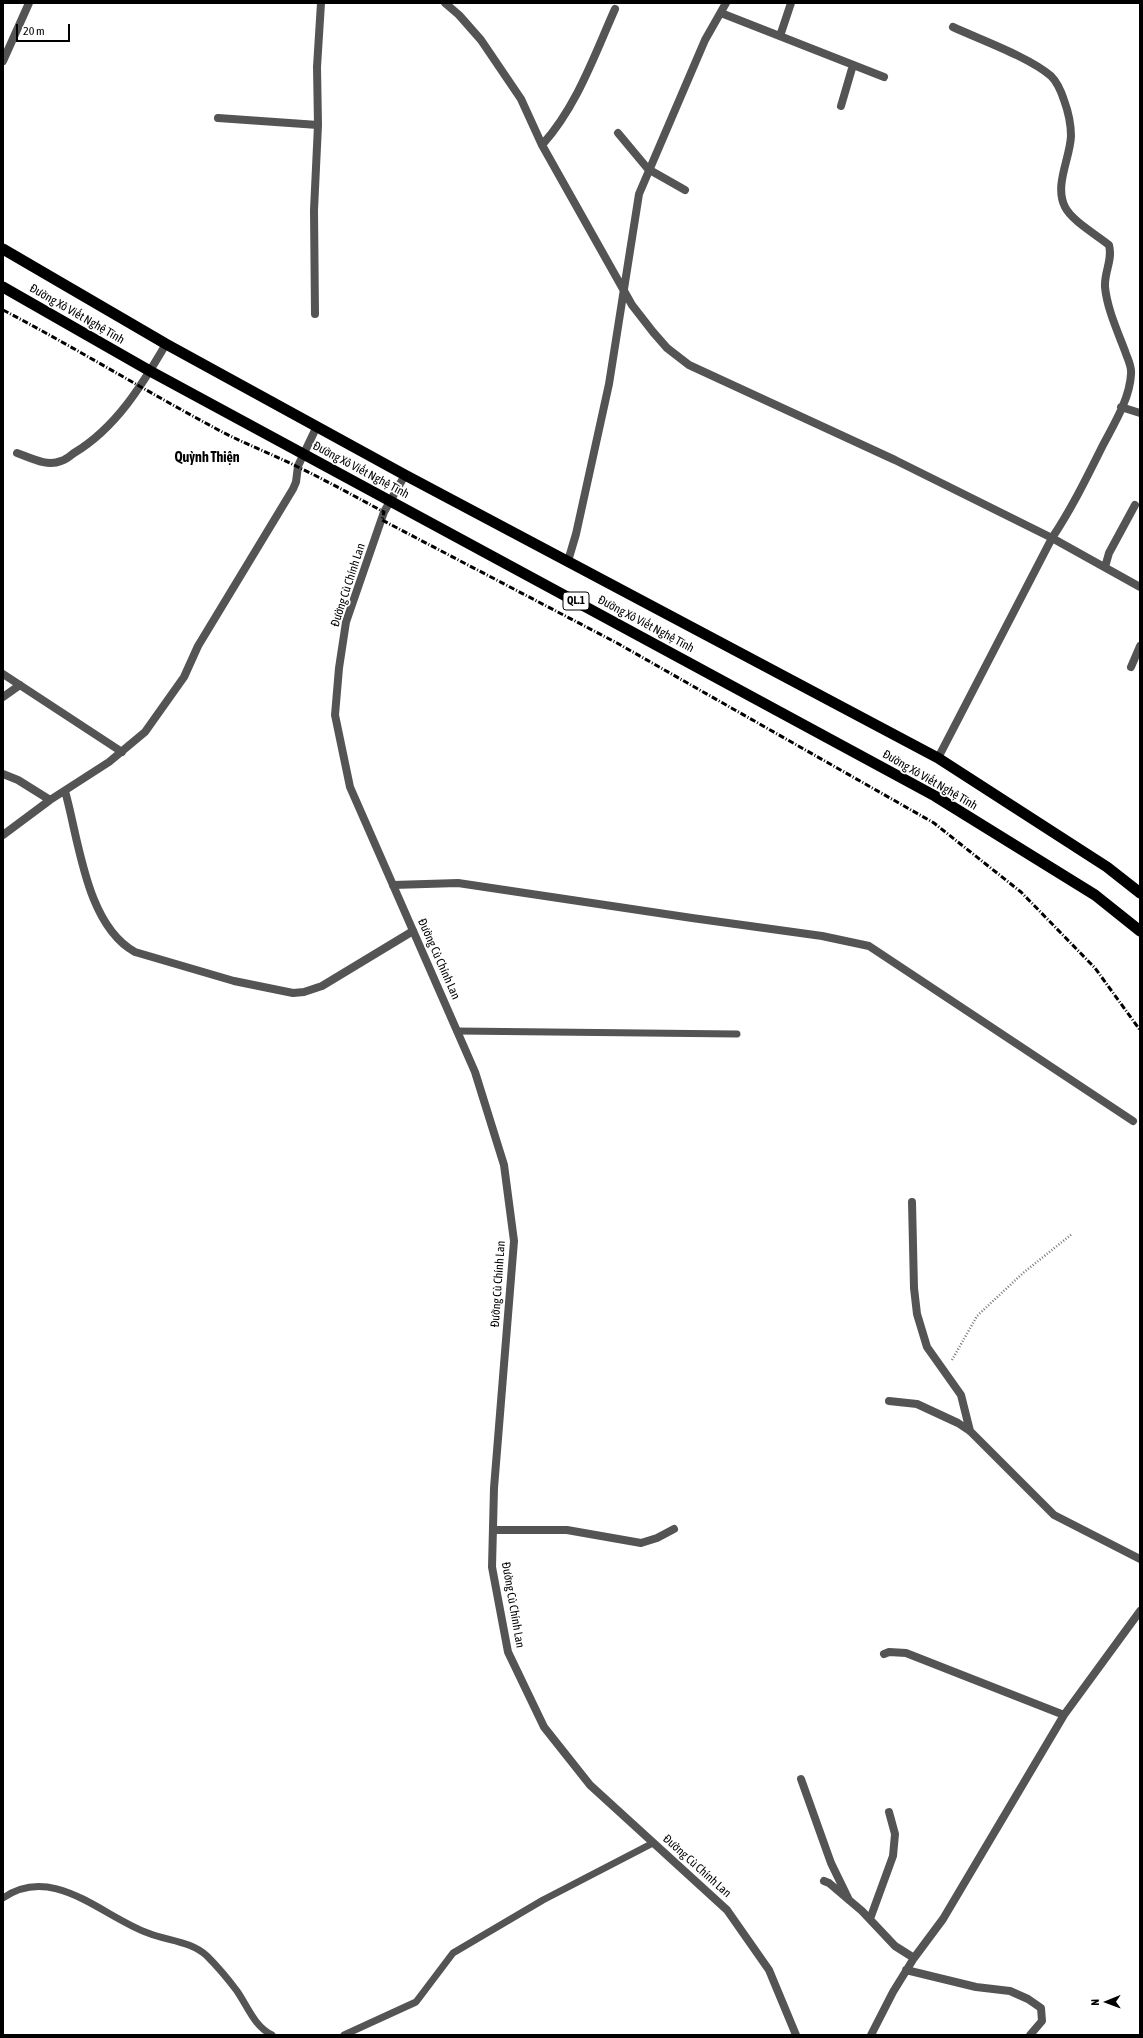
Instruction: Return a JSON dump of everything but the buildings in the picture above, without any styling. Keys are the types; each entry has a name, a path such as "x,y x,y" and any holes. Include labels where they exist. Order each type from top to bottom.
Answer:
{"highway":[{"name":"Đường Xô Viết Nghệ Tĩnh","path":"3,249 166,344 405,475 938,758 1107,868 1140,893"},
{"name":"Đường Xô Viết Nghệ Tĩnh","path":"3,286 150,371 935,796 1095,895 1140,931"}],"street":[{"path":"3,60 29,3"},
{"path":"315,314 314,210 318,125 317,67 321,3"},
{"path":"445,3 470,26 521,99 542,145 632,305 652,332 667,348 689,365 895,460 1052,538 1140,587"},
{"path":"568,561 576,534 609,384 639,194 648,169 705,40 726,3"},
{"path":"780,36 791,3"},
{"path":"542,145 558,127 578,93 615,9"},
{"path":"721,13 884,77"},
{"path":"938,758 1052,538 1073,505 1121,407 1131,374 1130,364 1111,312 1105,287 1111,251 1109,245 1075,219 1065,207 1061,183 1068,152 1071,129 1067,108 1059,85 1037,66 953,27"},
{"path":"841,106 853,65"},
{"path":"218,118 318,125"},
{"path":"618,134 648,169 685,190"},
{"path":"17,453 43,462 53,463 61,462 84,447 112,422 140,388 166,344"},
{"path":"1121,407 1140,413"},
{"path":"3,835 50,800 122,752 145,732 184,677 198,646 293,489 303,453 317,426"},
{"name":"Đường Cù Chính Lan","path":"405,475 384,512 346,622 336,715 350,787 475,1072 504,1165 514,1240 494,1488 492,1567 508,1652 544,1727 590,1785 727,1910 769,1970 796,2035"},
{"path":"1105,567 1109,553 1135,505"},
{"path":"1131,667 1140,646"},
{"path":"3,674 122,752"},
{"path":"3,697 20,685"},
{"path":"3,774 18,780 50,800"},
{"path":"65,791 75,825 81,859 99,910 116,938 123,945 135,952 234,981 293,993 304,992 322,986 413,931"},
{"path":"393,885 458,883 822,936 869,946 1133,1121"},
{"path":"912,1202 914,1288 917,1314 927,1347 961,1395 970,1431"},
{"path":"889,1401 917,1404 958,1422 970,1431 1054,1515 1140,1559"},
{"path":"493,1530 567,1530 641,1543 657,1538 674,1529"},
{"path":"871,2035 906,1970 943,1919 1064,1715 1140,1611"},
{"path":"884,1654 889,1652 906,1653 1064,1715"},
{"path":"801,1779 831,1863 849,1900"},
{"path":"870,1919 893,1856 895,1834 889,1812"},
{"path":"824,1882 829,1883 870,1919 894,1946 914,1958"},
{"path":"906,1970 976,1987 1002,1989 1028,1999 1041,2008 1042,2021 1030,2035"}],"lane":[{"path":"457,1031 737,1034"},
{"path":"344,2035 416,2002 453,1953 543,1900 653,1843"},
{"path":"3,1898 13,1891 38,1887 51,1888 78,1896 147,1933 191,1945 207,1956 237,1991 254,2019 265,2031 272,2035"}],"path":[{"path":"944,1373 977,1316 1023,1273 1072,1234"}],"railway":[{"path":"3,310 223,432 309,472 384,512 382,520 617,643 934,823 1021,892 1095,968 1140,1030"}],"district":[{"name":"Quỳnh Thiện","path":"207,458"}]}
